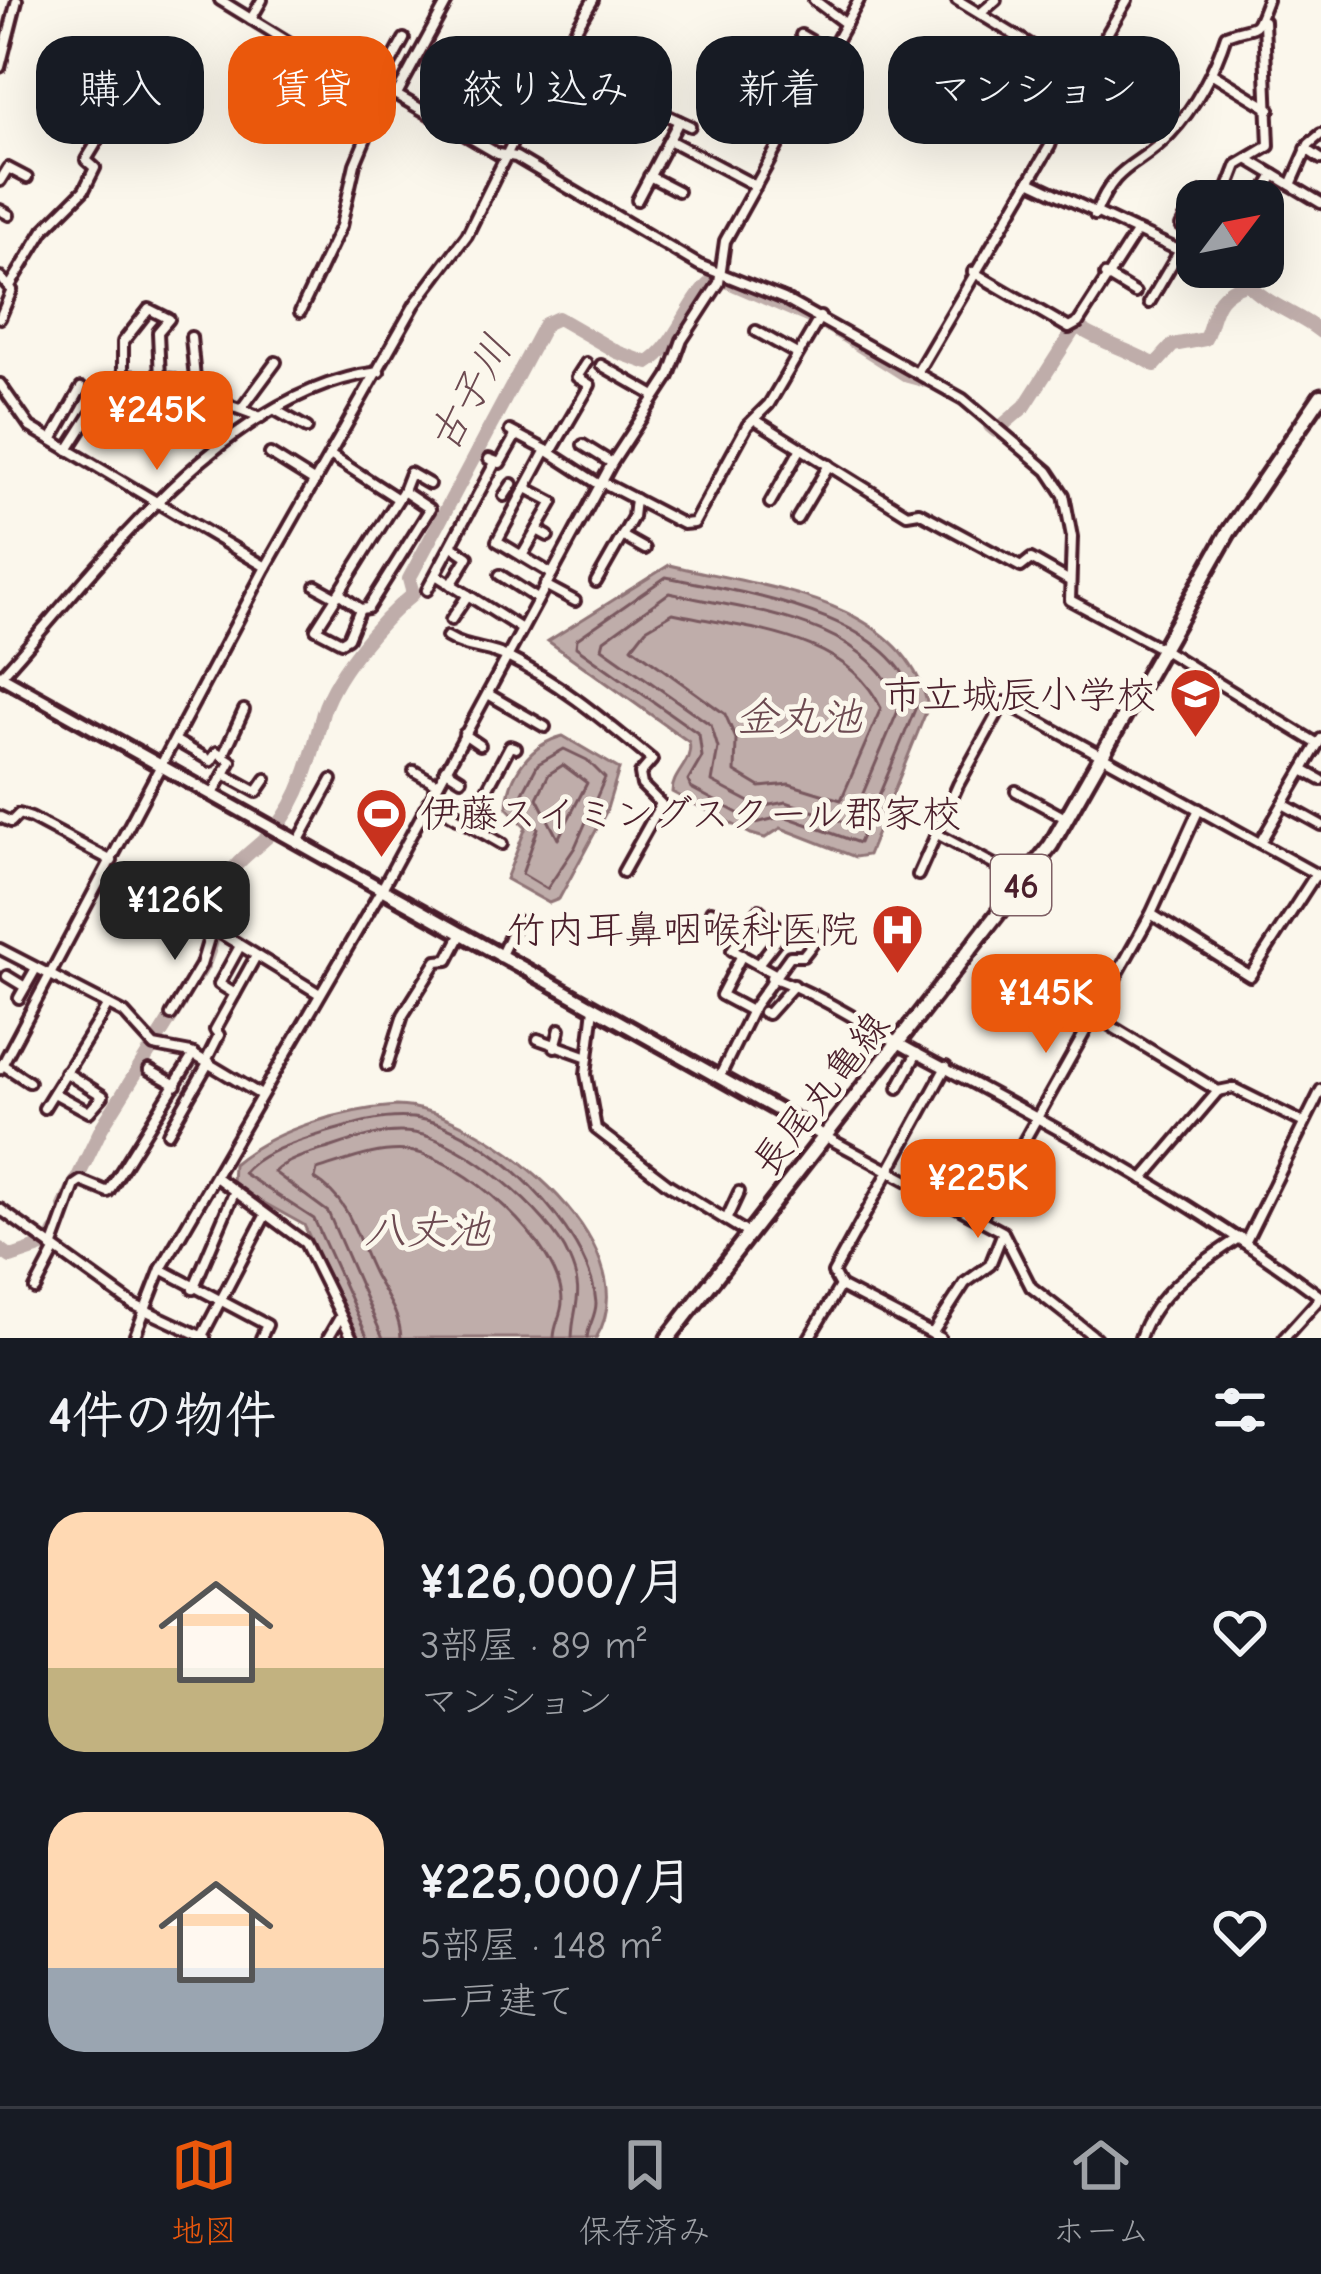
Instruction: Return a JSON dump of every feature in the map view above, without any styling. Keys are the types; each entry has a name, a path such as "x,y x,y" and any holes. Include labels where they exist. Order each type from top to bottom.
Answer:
{"main road":[{"name":"長尾丸亀線","path":"668,1338 1024,881 1067,819 1228,533 1321,396"}],"street":[{"path":"0,67 17,0"},
{"path":"220,0 237,4 250,19 278,36"},
{"path":"250,19 262,0"},
{"path":"448,0 397,94 699,265 818,320 963,399 1057,483 1072,537 1068,596 1076,605 1319,741 1260,843"},
{"path":"29,1082 1,1067 266,567 415,304 467,235 593,0"},
{"path":"814,0 846,24"},
{"path":"839,36 860,0"},
{"path":"982,12 995,0"},
{"path":"1106,36 1127,0"},
{"path":"962,1 1020,36"},
{"path":"1229,180 1237,165 1269,146 1265,1"},
{"path":"1095,215 1118,171 1170,134 1210,73 1226,35 1253,31 1264,20"},
{"path":"396,54 404,39"},
{"path":"1210,73 1271,110"},
{"path":"672,118 690,126"},
{"path":"672,134 679,121"},
{"path":"1291,185 1306,149 1321,134"},
{"path":"672,142 756,186"},
{"path":"0,318 10,286 44,230 84,190 95,168 86,160 96,144"},
{"path":"300,312 341,226 363,144"},
{"path":"637,200 667,144"},
{"path":"134,1338 161,1269 380,891 536,598 722,276 719,260 725,241 779,144"},
{"path":"918,371 1048,144"},
{"path":"1306,149 1321,159"},
{"path":"1248,160 1321,203"},
{"path":"0,181 8,168 27,178"},
{"path":"1271,180 1274,175"},
{"path":"650,176 678,191"},
{"path":"1029,181 1176,251"},
{"path":"973,272 1069,328 1078,323 1136,231"},
{"path":"1149,303 1176,257"},
{"path":"1105,275 1136,293"},
{"path":"0,277 10,286"},
{"path":"68,450 91,414 102,421 123,387 123,342 148,309 169,319 158,332 157,379 134,429"},
{"path":"427,590 492,461 513,433 601,484 683,524 694,523 747,426 758,421 818,320"},
{"path":"756,331 796,353"},
{"path":"191,337 195,379 231,406 262,418"},
{"path":"242,408 276,362"},
{"path":"532,465 590,385 577,377 586,363"},
{"path":"601,365 655,396"},
{"path":"380,372 277,410 199,464 0,677 211,799 981,1218 1003,1232 1031,1287 1096,1338"},
{"path":"123,376 173,379"},
{"path":"0,384 19,418 266,567"},
{"path":"52,440 81,388"},
{"path":"277,410 307,428"},
{"path":"758,421 908,514 919,512 1021,567 1031,560 1068,580"},
{"path":"583,446 612,463"},
{"path":"546,450 497,541 552,574"},
{"path":"770,503 800,450"},
{"path":"270,454 315,482"},
{"path":"316,586 360,609 368,608 430,509 330,455"},
{"path":"797,519 829,465"},
{"path":"360,609 348,638 340,642 316,629 401,495 410,473 429,484"},
{"path":"522,556 553,502 528,489"},
{"path":"508,490 522,499"},
{"path":"596,581 622,536 635,500"},
{"path":"537,530 548,536"},
{"path":"622,536 645,549"},
{"path":"451,585 468,557 452,546"},
{"path":"436,575 520,628"},
{"path":"500,576 536,598"},
{"path":"565,596 572,581"},
{"path":"545,585 575,602"},
{"path":"452,620 468,595"},
{"path":"447,637 467,649 507,657 570,694 655,756 640,774 642,785 661,804 623,872"},
{"path":"488,694 545,728"},
{"path":"918,875 958,785 1004,702 1106,754 1318,876 1250,976 1151,914"},
{"path":"223,756 244,710"},
{"path":"464,734 480,745"},
{"path":"176,741 212,761 217,752 231,761 211,799"},
{"path":"414,771 478,811 510,746 516,748"},
{"path":"445,769 461,779"},
{"path":"1303,770 1321,780"},
{"path":"224,774 257,792 266,778"},
{"path":"296,845 332,780"},
{"path":"1016,791 1067,819"},
{"path":"458,802 450,814 502,844"},
{"path":"1283,804 1321,825"},
{"path":"981,1218 1151,914 1199,809"},
{"path":"0,817 10,822 19,814 31,818 112,861"},
{"path":"939,835 1024,881"},
{"path":"106,876 215,929 318,993"},
{"path":"783,931 759,910 732,950 1143,1179 1243,1239 1321,1297 1284,1338"},
{"path":"711,911 745,931"},
{"path":"719,1078 772,975 790,956 803,956 818,937 794,918 758,964"},
{"path":"500,957 518,921"},
{"path":"171,1015 201,965 215,929"},
{"path":"387,1066 403,1015 436,961 448,960 461,935"},
{"path":"235,994 219,984 240,946"},
{"path":"0,949 140,1025 152,1044 194,1054 261,1096"},
{"path":"168,1133 256,956"},
{"path":"742,956 721,994 752,1011"},
{"path":"19,998 35,970"},
{"path":"7,976 25,987"},
{"path":"763,1012 768,1014 794,986"},
{"path":"44,1108 108,1005"},
{"path":"594,1008 589,1090 600,1134 749,1234"},
{"path":"1093,1015 1218,1090 1233,1088 1304,1123"},
{"path":"554,1047 560,1028"},
{"path":"538,1039 588,1057"},
{"path":"898,1088 916,1053"},
{"path":"35,1289 75,1185 84,1181 108,1192 194,1054"},
{"path":"946,1067 833,1273 840,1286 936,1336 965,1283 990,1265 1003,1232"},
{"path":"149,1070 176,1085"},
{"path":"54,1094 89,1112 103,1096 65,1072"},
{"path":"1143,1179 1218,1090"},
{"path":"1140,1338 1148,1316 1184,1276 1243,1239 1321,1090"},
{"path":"217,1178 305,1243 352,1338"},
{"path":"726,1220 739,1192"},
{"path":"193,1289 234,1193"},
{"path":"0,1209 143,1311 204,1337 265,1216"},
{"path":"161,1269 267,1325 261,1338"},
{"path":"809,1338 840,1286"},
{"path":"328,1338 339,1319"}],"water":[{"name":"金丸池","path":"669,565 823,603 859,619 890,641 914,670 928,707 868,855 855,857 781,828 765,838 751,834 672,792 689,742 548,641"},
{"path":"563,736 619,769 606,812 559,899 549,903 506,879 526,827 507,808 508,796 531,754"},
{"name":"八丈池","path":"396,1106 431,1112 471,1129 512,1155 549,1187 580,1224 601,1262 607,1301 596,1338 358,1338 304,1225 232,1185 233,1164 268,1141 331,1117"}],"waterway":[{"name":"古子川","path":"195,979 207,957 230,874 275,829 292,804 326,704 346,669 372,634 413,594 409,579 545,324 558,318 617,352 648,363 668,344 698,296 717,277 826,324 908,376 934,383"},
{"name":"古子川","path":"990,426 996,431 1025,406 1076,326 1155,365 1173,345 1205,339 1221,299 1247,283 1321,332"},
{"name":"古子川","path":"64,1206 102,1127 180,1003"},
{"name":"古子川","path":"0,1249 11,1257 49,1244 55,1232"}],"place":[{"name":"市立城辰小学校","path":"1195,740"},
{"name":"伊藤スイミングスクール郡家校","path":"381,859"},
{"name":"竹内耳鼻咽喉科医院","path":"897,975"}]}
